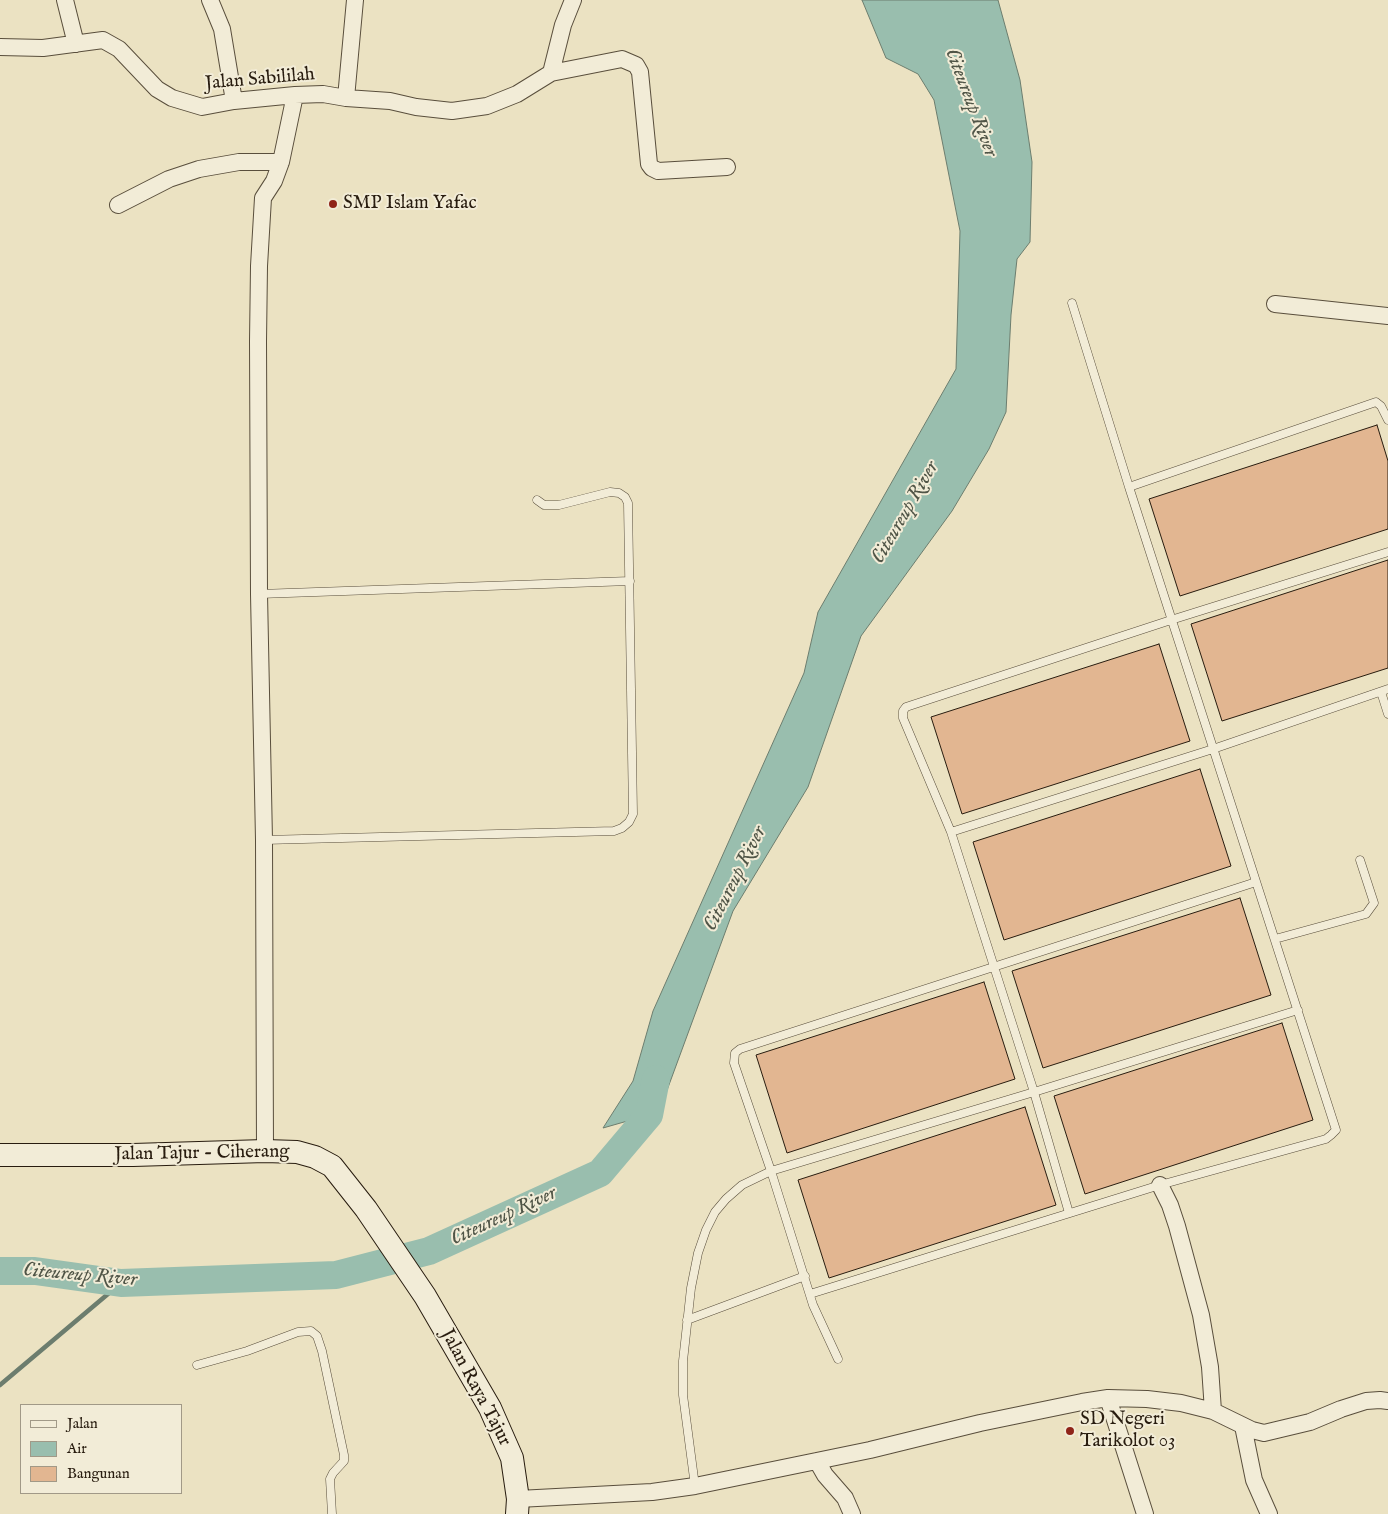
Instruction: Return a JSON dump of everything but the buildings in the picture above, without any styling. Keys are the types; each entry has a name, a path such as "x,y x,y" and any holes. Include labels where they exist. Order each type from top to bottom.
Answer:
{"main road":[{"name":"Jalan Tajur - Ciherang","path":"0,1155 133,1155 265,1150 297,1152 315,1157 332,1166 366,1209 425,1296"},
{"name":"Jalan Raya Tajur","path":"425,1296 490,1408 512,1458 517,1506"}],"street":[{"path":"65,0 76,44"},
{"path":"210,0 222,29 234,101"},
{"path":"346,98 355,0"},
{"path":"573,0 563,25 551,73 622,59 636,65 640,72 649,164 652,168 658,171 727,167"},
{"name":"Jalan Sabililah","path":"0,48 43,48 103,40 119,49 157,89 172,98 202,107 234,101 323,94 346,98 390,101 416,107 452,111 487,106 517,94 551,73"},
{"path":"265,1150 264,840 259,594 258,341 263,198 274,181 281,162 295,95"},
{"path":"118,205 169,179 199,169 238,162 281,162"},
{"path":"1275,304 1388,316"},
{"path":"1160,1185 1170,1205 1177,1226 1201,1316 1210,1367 1214,1412"},
{"path":"1108,1398 1145,1514"},
{"path":"517,1506 695,1486 870,1450 980,1423 1108,1398 1147,1399 1181,1403 1214,1412 1264,1434 1310,1422 1366,1401 1388,1401"},
{"path":"1243,1426 1254,1480 1269,1514"},
{"path":"817,1461 825,1475 845,1498 852,1514"}],"lane":[{"path":"810,1294 1160,1185 1326,1138 1336,1130 1129,487 1072,303"},
{"path":"1129,487 1376,402 1381,406 1388,420"},
{"path":"264,840 614,831 622,828 629,822 634,814 628,503 625,497 618,493 610,492 582,498 570,504 551,506 537,500"},
{"path":"1069,1213 1034,1092 951,832 903,718 903,712 906,707 1388,552"},
{"path":"259,594 630,581"},
{"path":"951,832 1213,749 1384,690 1388,714"},
{"path":"1275,939 1366,914 1374,903 1360,860"},
{"path":"838,1359 810,1294 734,1063 735,1053 740,1049 1256,882"},
{"path":"695,1486 682,1395 687,1320 698,1253 706,1230 715,1212 742,1185 771,1171 1298,1010"},
{"path":"687,1320 805,1276"},
{"path":"197,1365 247,1351 298,1332 311,1331 317,1336 322,1351 344,1455 344,1461 332,1473 330,1480 332,1514"}],"water":[{"path":"862,0 998,0 1020,80 1032,162 1030,242 1017,259 1011,315 1006,412 989,449 952,511 861,636 808,787 733,911 659,1112 603,1128 633,1081 653,1011 804,673 818,612 956,369 960,231 934,100 918,74 886,58"}],"waterway":[{"name":"Citeureup River","path":"0,1271 35,1271 121,1283 336,1275 429,1251 600,1173 649,1115 656,1079"},
{"path":"0,1385 121,1283"}],"place":[{"name":"SMP Islam Yafac","path":"333,204"},
{"name":"SD Negeri Tarikolot 03","path":"1070,1431"}]}
